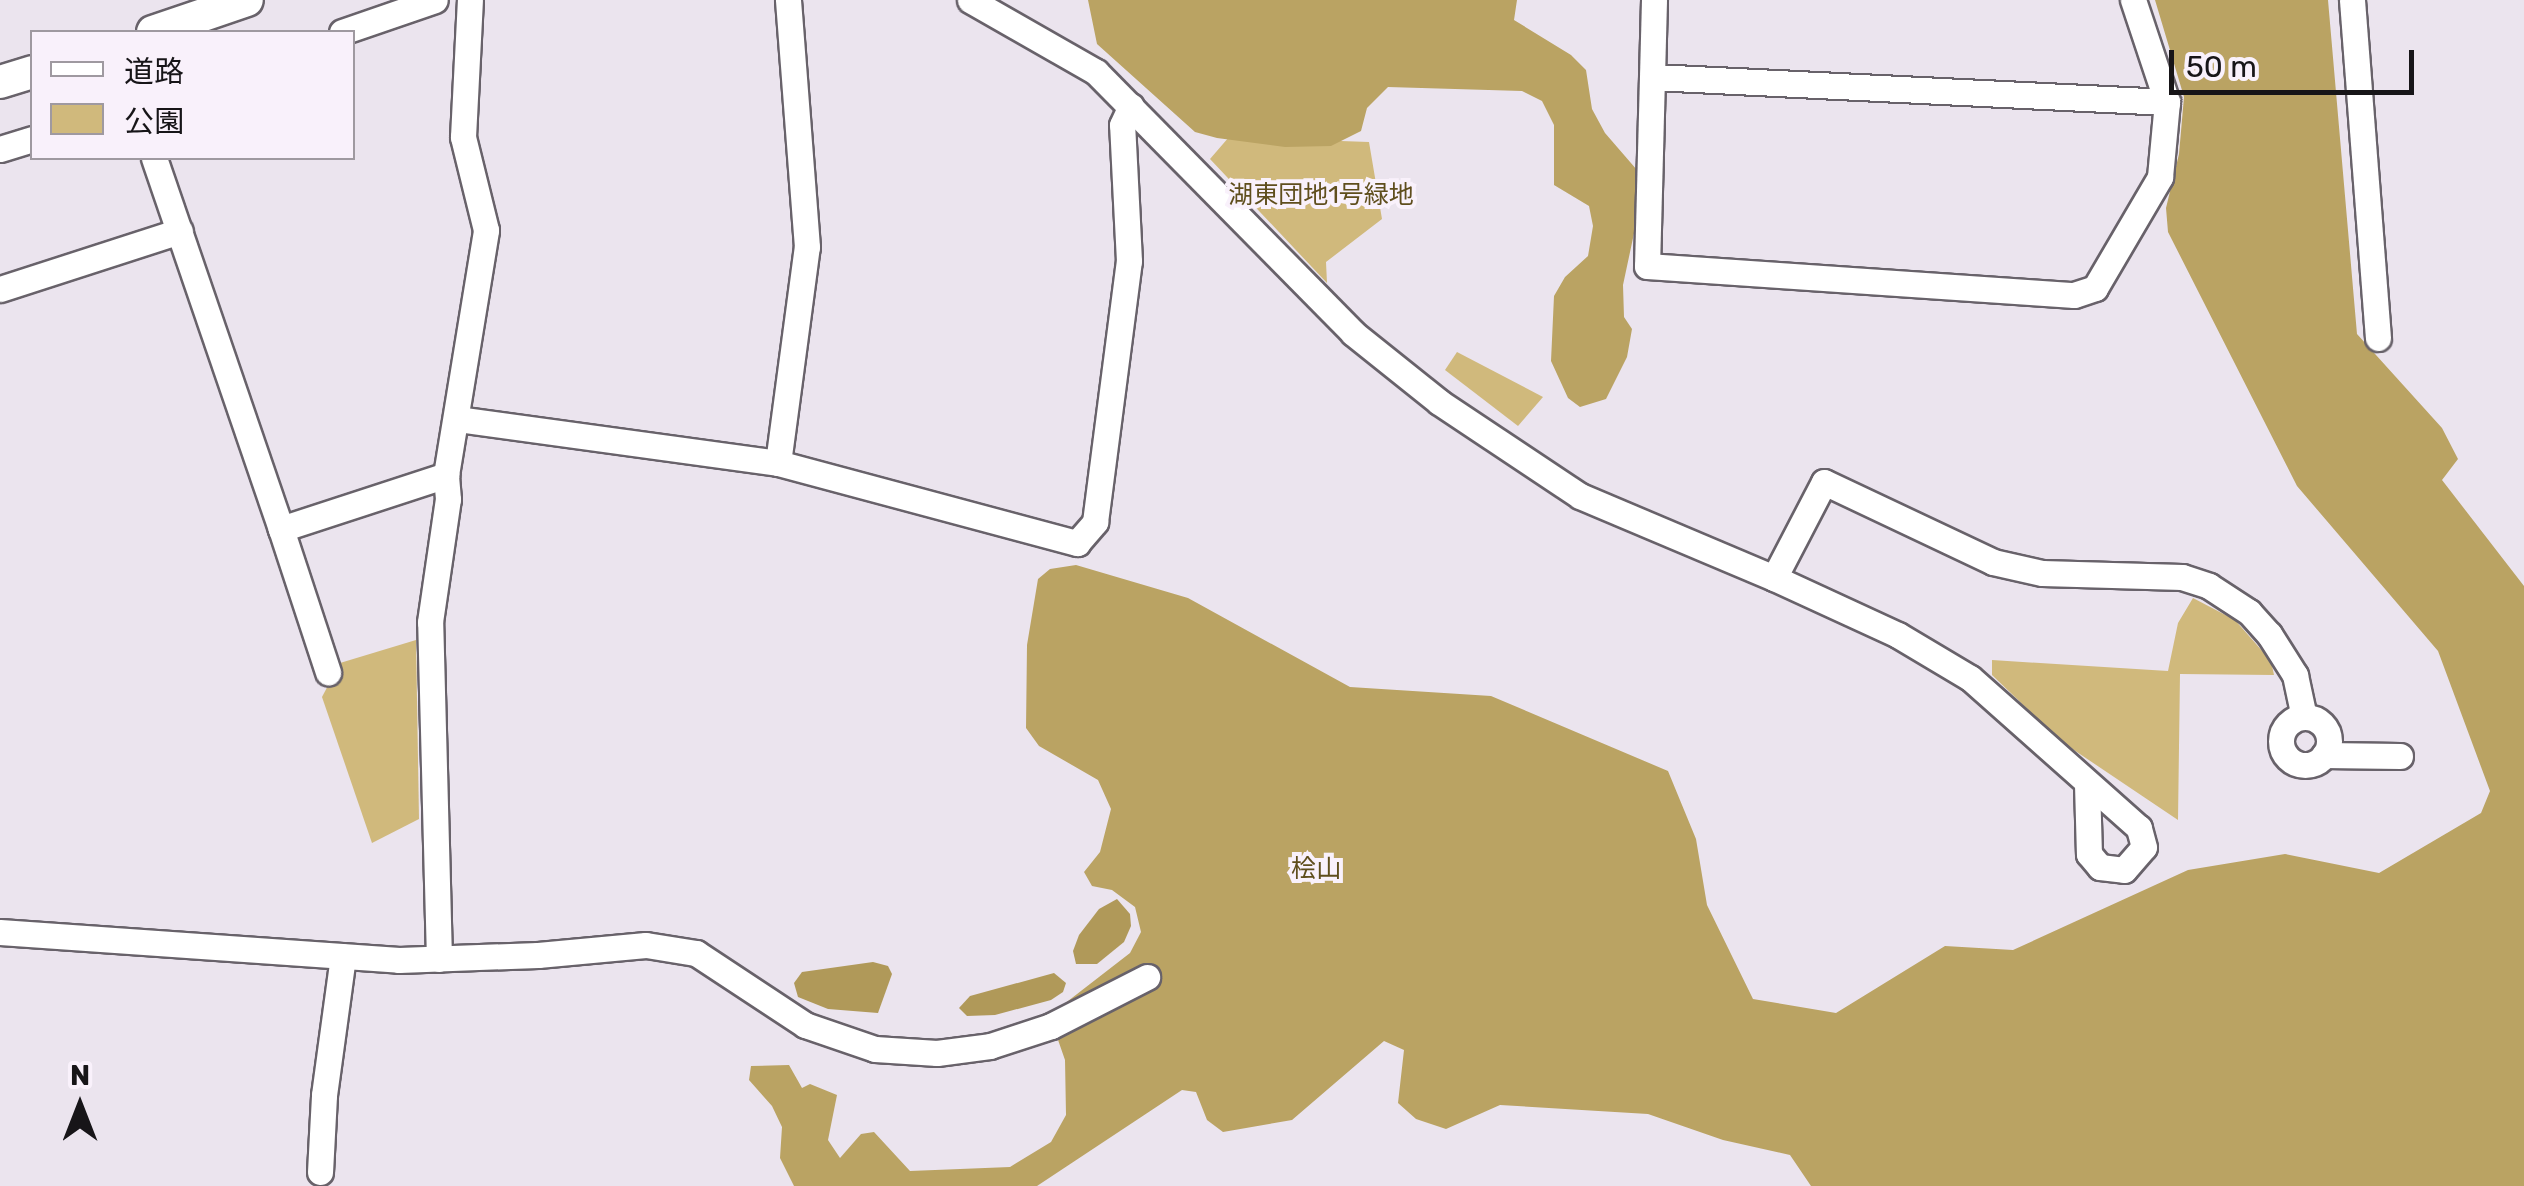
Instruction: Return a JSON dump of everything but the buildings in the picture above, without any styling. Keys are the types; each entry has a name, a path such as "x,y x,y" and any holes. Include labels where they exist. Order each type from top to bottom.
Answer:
{"street":[{"path":"159,30 246,0"},
{"path":"348,30 435,0"},
{"path":"439,958 430,652 448,500 446,475 486,230 463,138 470,0"},
{"path":"778,463 806,247 788,0"},
{"path":"970,0 1096,72 1352,334 1439,402 1580,496 1898,635 1970,678 2087,784"},
{"path":"1654,0 1647,266 2074,295 2095,288 2160,177 2167,102 2133,0"},
{"path":"2352,0 2378,338"},
{"path":"0,82 30,73"},
{"path":"1653,77 2167,102"},
{"path":"458,418 778,463 1077,542 1095,522 1129,261 1122,125 1132,106"},
{"path":"0,149 30,139"},
{"path":"155,160 328,672"},
{"path":"0,289 180,231"},
{"path":"280,530 446,475"},
{"path":"1774,578 1824,482 1994,562 2042,573 2182,577 2209,586 2250,612 2269,634 2296,675 2304,717"},
{"path":"2304,717 2285,728 2283,750 2301,764 2324,755 2400,756"},
{"path":"2304,717 2325,728 2328,744 2324,755"},
{"path":"0,932 167,940 343,956 439,958 646,946 696,953 805,1025 875,1049 937,1052 990,1046 1051,1026 1146,976"},
{"path":"320,1172 324,1094 343,956"}],"green space":[{"path":"1088,0 1517,0 1514,20 1571,55 1586,70 1592,109 1605,133 1637,170 1636,224 1623,285 1624,317 1632,329 1627,357 1606,399 1580,407 1568,398 1551,361 1554,296 1565,277 1588,256 1593,226 1589,206 1554,185 1554,125 1542,101 1522,91 1388,87 1367,108 1361,131 1331,146 1285,147 1217,138 1195,132 1097,44"},
{"name":"桧山","path":"2155,0 2328,0 2357,334 2442,428 2458,459 2442,480 2524,586 2524,1186 1811,1186 1790,1155 1723,1140 1648,1114 1500,1105 1446,1129 1416,1119 1398,1103 1404,1050 1384,1041 1292,1120 1223,1132 1207,1120 1196,1092 1182,1090 1037,1186 794,1186 780,1158 782,1127 772,1106 749,1080 751,1066 789,1065 802,1088 810,1084 837,1095 828,1140 840,1158 861,1134 874,1132 910,1171 1010,1167 1051,1142 1066,1115 1065,1060 1057,1037 1059,1008 1130,953 1141,932 1135,907 1112,890 1092,886 1084,872 1100,852 1111,809 1098,780 1039,746 1026,728 1027,645 1038,579 1050,569 1076,565 1188,598 1350,687 1491,696 1668,771 1696,839 1707,905 1753,999 1836,1013 1945,946 2013,950 2188,870 2285,854 2379,873 2481,813 2490,791 2438,651 2297,486 2168,232 2166,208 2179,154 2184,97"},
{"name":"湖東団地1号緑地","path":"1229,137 1369,142 1382,219 1326,262 1327,283 1210,159"},
{"path":"1457,352 1543,397 1518,426 1445,370"},
{"path":"2193,598 2235,620 2271,661 2274,675 2180,674 2178,820 2062,742 1992,675 1992,660 2168,671 2178,623"},
{"path":"416,640 419,819 372,843 322,697 340,663"}],"shaded area":[{"path":"1117,899 1130,914 1131,926 1124,942 1097,964 1076,964 1073,951 1079,935 1099,909"},
{"path":"873,962 888,966 892,974 878,1013 828,1009 798,997 794,983 802,972"},
{"path":"1054,973 1066,983 1063,992 1051,1000 995,1015 967,1016 959,1008 970,996"}]}
